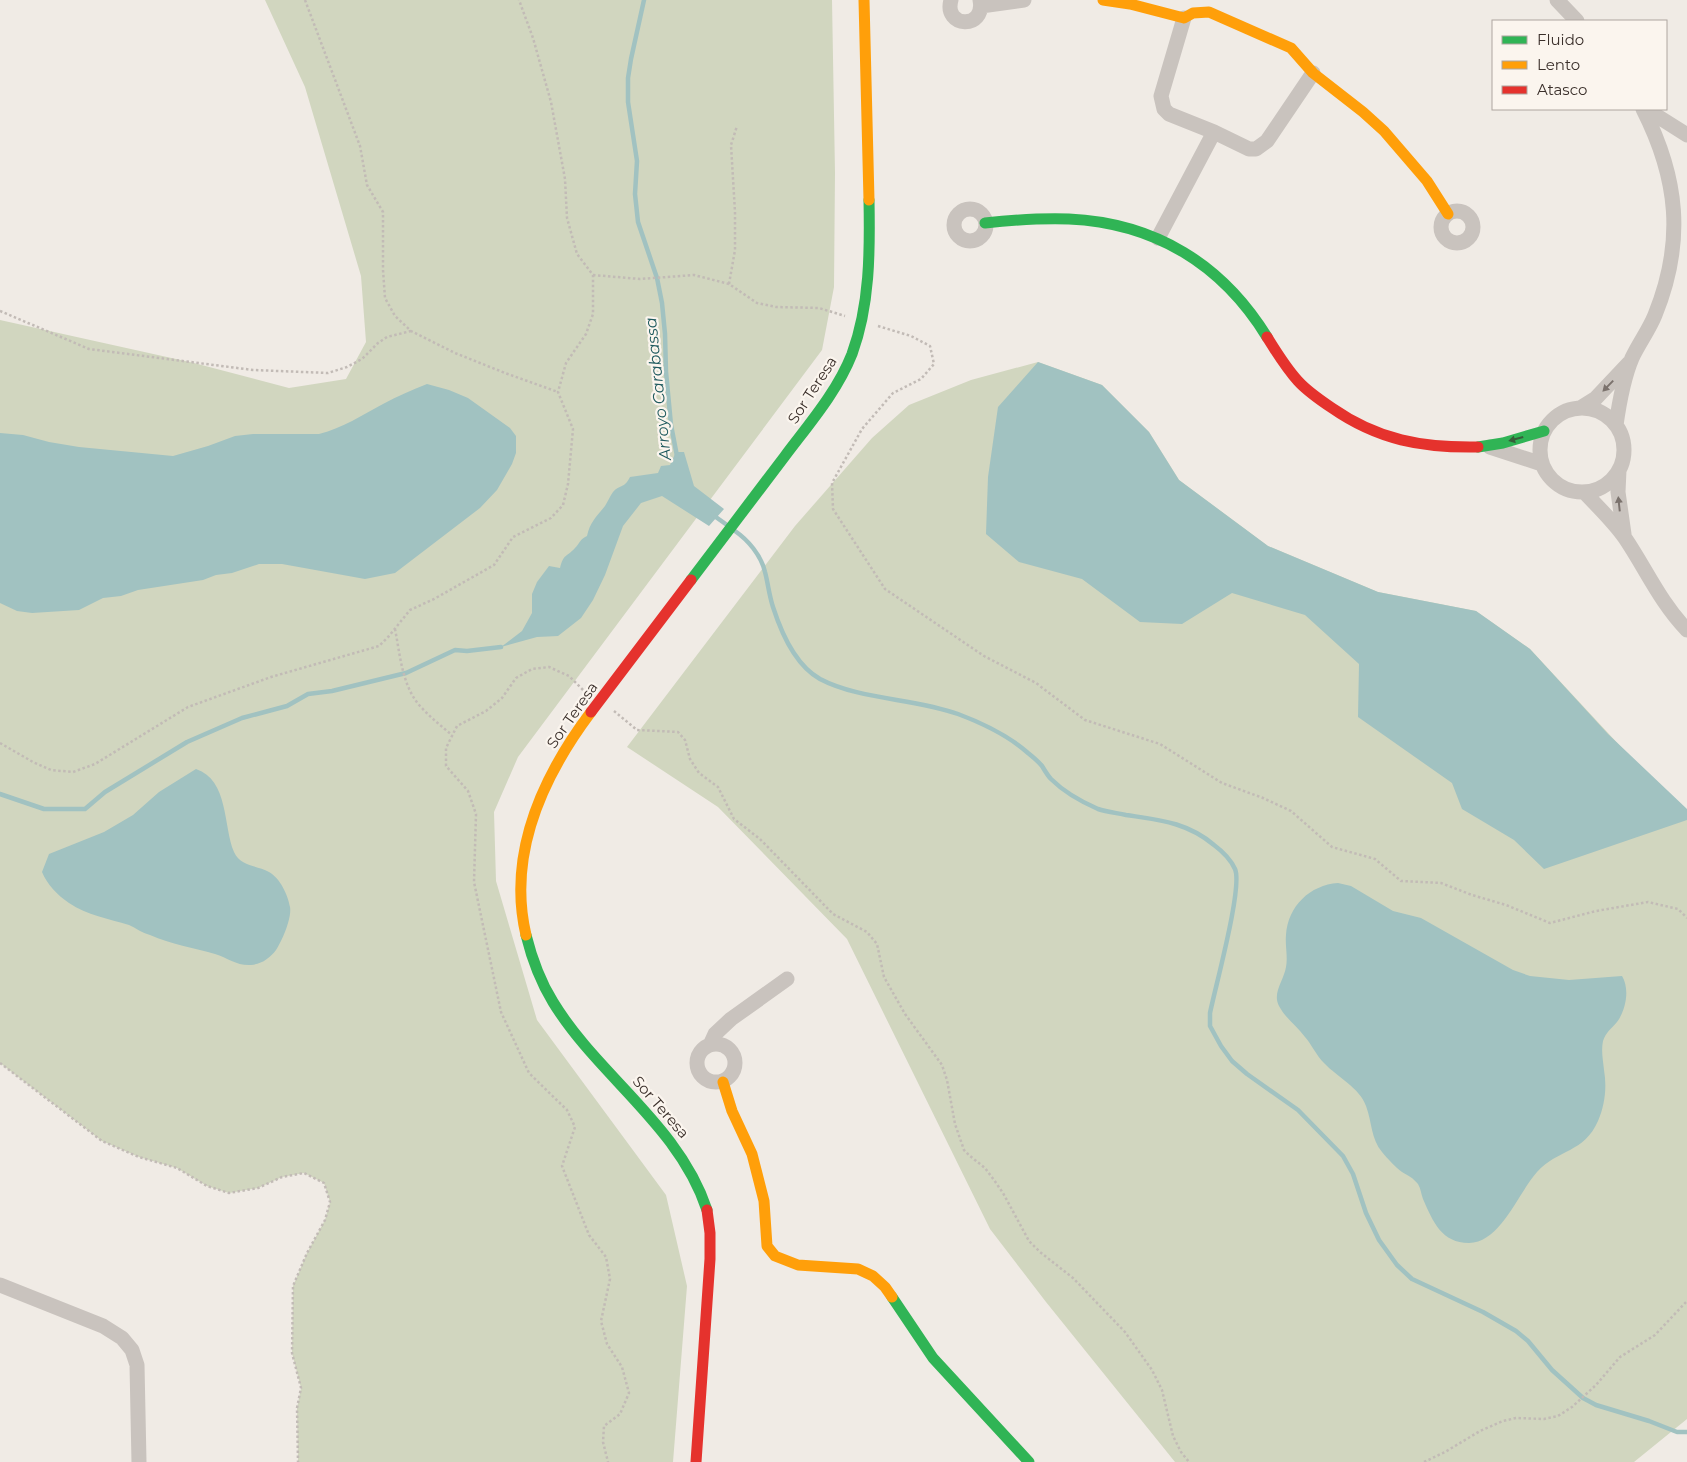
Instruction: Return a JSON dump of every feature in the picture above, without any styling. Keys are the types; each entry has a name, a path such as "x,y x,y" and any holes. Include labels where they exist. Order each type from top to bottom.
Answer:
{"street":[{"name":"Sor Teresa","path":"696,1462 710,1259 710,1231 702,1196 694,1177 677,1148 575,1031 554,1003 541,980 528,942 523,920 520,873 531,822 541,794 555,766 578,730 816,415 843,373 852,352 865,303 868,275 869,236 864,0"},
{"path":"951,0 951,12 956,19 966,22 978,15 980,3 1024,0"},
{"path":"1103,0 1137,6 1184,18 1193,13 1209,12 1272,38 1291,48 1313,73 1384,131 1427,181 1448,214"},
{"path":"1557,0 1576,20"},
{"path":"1184,18 1161,96 1164,109 1169,114 1214,132 1249,149 1256,149 1262,145 1313,73"},
{"path":"1616,425 1632,360 1655,315 1668,278 1674,246 1674,201 1669,177 1645,110"},
{"path":"1647,110 1687,135"},
{"path":"1158,238 1214,132"},
{"path":"985,223 1039,218 1072,218 1102,222 1158,238 1205,266 1226,285 1258,322 1277,354 1297,380 1314,396 1339,414 1367,429 1401,442 1443,448 1488,446 1544,431"},
{"path":"1580,408 1596,398 1632,360"},
{"path":"1619,470 1610,481 1598,489 1584,492 1570,491 1558,485 1548,476 1542,464 1540,448 1544,431 1559,414 1580,408 1594,410 1606,416 1616,425 1622,436 1624,447 1623,459 1619,470 1618,492 1625,538"},
{"path":"1488,446 1542,464"},
{"path":"1584,492 1612,521 1625,538 1670,612 1687,630"},
{"path":"710,1045 715,1034 731,1020 787,979"},
{"path":"718,1044 725,1046 731,1050 735,1057 734,1071 723,1082 708,1080 702,1076 698,1069 699,1055 704,1048 710,1045 718,1044"},
{"path":"723,1082 732,1111 752,1154 764,1201 767,1246 775,1256 798,1265 858,1269 872,1276 885,1287 933,1358 1029,1462"},
{"path":"0,1285 103,1326 122,1338 132,1350 137,1365 139,1462"}],"path":[{"path":"305,0 360,146 367,186 383,212 383,270 386,298 395,316 411,331 454,353 558,392"},
{"path":"0,743 32,762 51,770 73,772 95,764 188,707 271,677 379,646 410,610 494,565 513,537 550,518 563,504 568,484 573,429 558,392 566,363 586,334 593,314 593,274 577,254 567,218 565,179 551,102 533,38 519,0"},
{"path":"729,284 734,250 736,212 731,145 737,126"},
{"path":"593,274 640,279 694,275 729,284 757,303 776,307 819,308 848,317"},
{"path":"0,311 89,349 253,370 328,373 348,367 362,359 378,343 388,337 411,331"},
{"path":"877,325 911,336 930,346 934,364 921,379 893,393 886,400 862,429 832,483 833,509 885,589 984,656 1036,683 1084,720 1160,744 1222,783 1263,798 1291,811 1332,847 1375,858 1401,881 1441,883 1472,896 1506,905 1550,923 1596,910 1648,902 1678,909 1687,918"},
{"path":"395,629 407,684 419,705 452,735"},
{"path":"583,690 569,676 549,667 532,669 516,678 502,698 486,711 456,726 446,748 446,766 468,792 476,814 474,882 501,1012 529,1073 567,1110 575,1127 562,1166 589,1235 606,1257 610,1279 601,1321 607,1344 622,1367 629,1393 620,1414 604,1426 603,1442 608,1462"},
{"path":"613,710 637,730 678,732 685,740 690,759 699,773 718,787 734,818 760,839 833,914 867,932 877,944 884,977 905,1014 942,1065 947,1080 954,1124 964,1150 985,1168 994,1180 1029,1241 1073,1278 1125,1332 1152,1370 1162,1390 1173,1436 1181,1452 1189,1462"},
{"path":"0,1063 102,1141 139,1157 177,1168 207,1186 229,1193 258,1188 282,1177 304,1174 324,1183 330,1202 325,1220 307,1253 293,1286 292,1353 301,1388 297,1408 298,1462"},
{"path":"1424,1462 1480,1431 1504,1421 1516,1418 1544,1419 1558,1416 1572,1408 1620,1358 1655,1335 1687,1301"}],"green space":[{"path":"265,0 832,0 835,173 834,287 822,350 518,757 494,812 496,881 537,1020 666,1195 687,1286 673,1462 298,1462 297,1408 301,1388 292,1353 293,1286 307,1253 325,1220 330,1202 324,1183 304,1173 282,1177 258,1188 229,1193 207,1186 177,1168 139,1157 102,1141 0,1063 0,320 194,363 289,388 346,379 366,342 361,276 305,87"},
{"path":"1038,362 1102,385 1149,432 1179,480 1268,546 1378,592 1476,611 1530,649 1687,818 1687,1419 1634,1462 1175,1462 1046,1302 990,1229 847,939 718,807 627,747 795,526 872,438 909,405 971,380"}],"water":[{"path":"1038,362 1102,385 1149,432 1179,480 1268,546 1378,592 1476,611 1530,649 1608,734 1687,809 1687,820 1544,869 1514,840 1462,809 1452,783 1358,717 1359,664 1305,615 1232,593 1182,624 1140,622 1082,579 1019,562 986,534 988,477 998,407"},
{"path":"427,384 468,398 510,428 516,436 516,453 497,490 480,508 395,573 365,579 282,564 259,564 203,580 138,590 121,596 103,598 79,610 32,613 17,611 0,603 0,433 23,435 79,447 173,456 235,436 253,434 319,434 344,425 394,398"},
{"path":"676,452 684,452 694,486 724,509 709,526 662,496 641,503 623,526 605,575 593,600 581,618 558,636 537,637 501,647 522,631 532,613 532,594 537,582 549,566 560,568 564,558 587,536 592,523 613,492 624,485 630,477 658,473 661,466 670,465"},
{"path":"196,769 207,775 220,793 231,841 237,857 245,863 273,875 283,887 287,897 290,912 284,935 274,953 259,963 246,965 237,963 215,954 166,941 129,925 83,911 57,893 42,872 49,854 104,832 133,815 159,792"},
{"path":"1338,883 1351,886 1393,911 1421,918 1513,970 1530,976 1569,980 1622,976 1624,981 1626,999 1623,1012 1603,1041 1605,1096 1598,1121 1586,1139 1553,1159 1537,1172 1500,1226 1480,1241 1460,1242 1445,1235 1440,1230 1423,1199 1418,1184 1397,1168 1378,1147 1366,1106 1359,1094 1321,1060 1302,1033 1285,1015 1277,1001 1279,986 1286,967 1286,935 1291,915 1302,899 1310,893 1318,888"}],"waterway":[{"name":"Arroyo Carabassa","path":"644,0 628,78 628,102 637,161 635,194 638,222 657,278 662,303 671,425 677,456"},
{"name":"Arroyo Carabassa","path":"713,515 727,525"},
{"name":"Arroyo Carabassa","path":"735,531 749,543 763,566 770,598 780,627 790,647 803,665 820,679 852,691 924,705 958,714 995,730 1021,747 1039,762 1056,784 1086,803 1105,811 1172,823 1194,831 1217,847 1231,862 1235,869 1236,879 1232,916 1210,1013 1210,1026 1232,1061 1298,1110 1343,1156 1353,1174 1366,1213 1379,1240 1397,1265 1412,1279 1483,1312 1516,1331 1528,1341 1552,1370 1583,1398 1596,1405 1649,1421 1677,1432 1687,1432"},
{"path":"0,794 44,809 85,809 105,792 187,742 242,718 287,706 308,694 332,691 406,673 455,650 467,651 501,647"}],"traffic: fast":[{"path":"691,580 822,407 846,368 858,335 866,297 869,258 869,200"},
{"path":"985,223 1069,219 1100,222 1130,229 1158,239 1183,252 1229,288 1249,311 1267,337"},
{"path":"1478,447 1503,443 1544,431"},
{"path":"526,935 537,970 553,1002 571,1029 592,1054 658,1126 694,1180 707,1210"},
{"path":"892,1297 933,1358 1029,1462"}],"traffic: slow":[{"path":"864,0 869,200"},
{"path":"1103,0 1130,4 1184,18 1193,13 1209,12 1291,48 1313,73 1384,131 1427,181 1448,214"},
{"path":"526,935 521,905 521,875 533,817 544,789 558,762 591,712"},
{"path":"723,1082 732,1111 752,1154 764,1201 767,1246 775,1256 798,1265 858,1269 873,1276 885,1287 892,1297"}],"traffic: jam":[{"path":"1267,337 1286,366 1302,385 1319,399 1366,428 1419,444 1478,447"},
{"path":"591,712 691,580"},
{"path":"696,1462 710,1259 710,1233 707,1210"}]}
